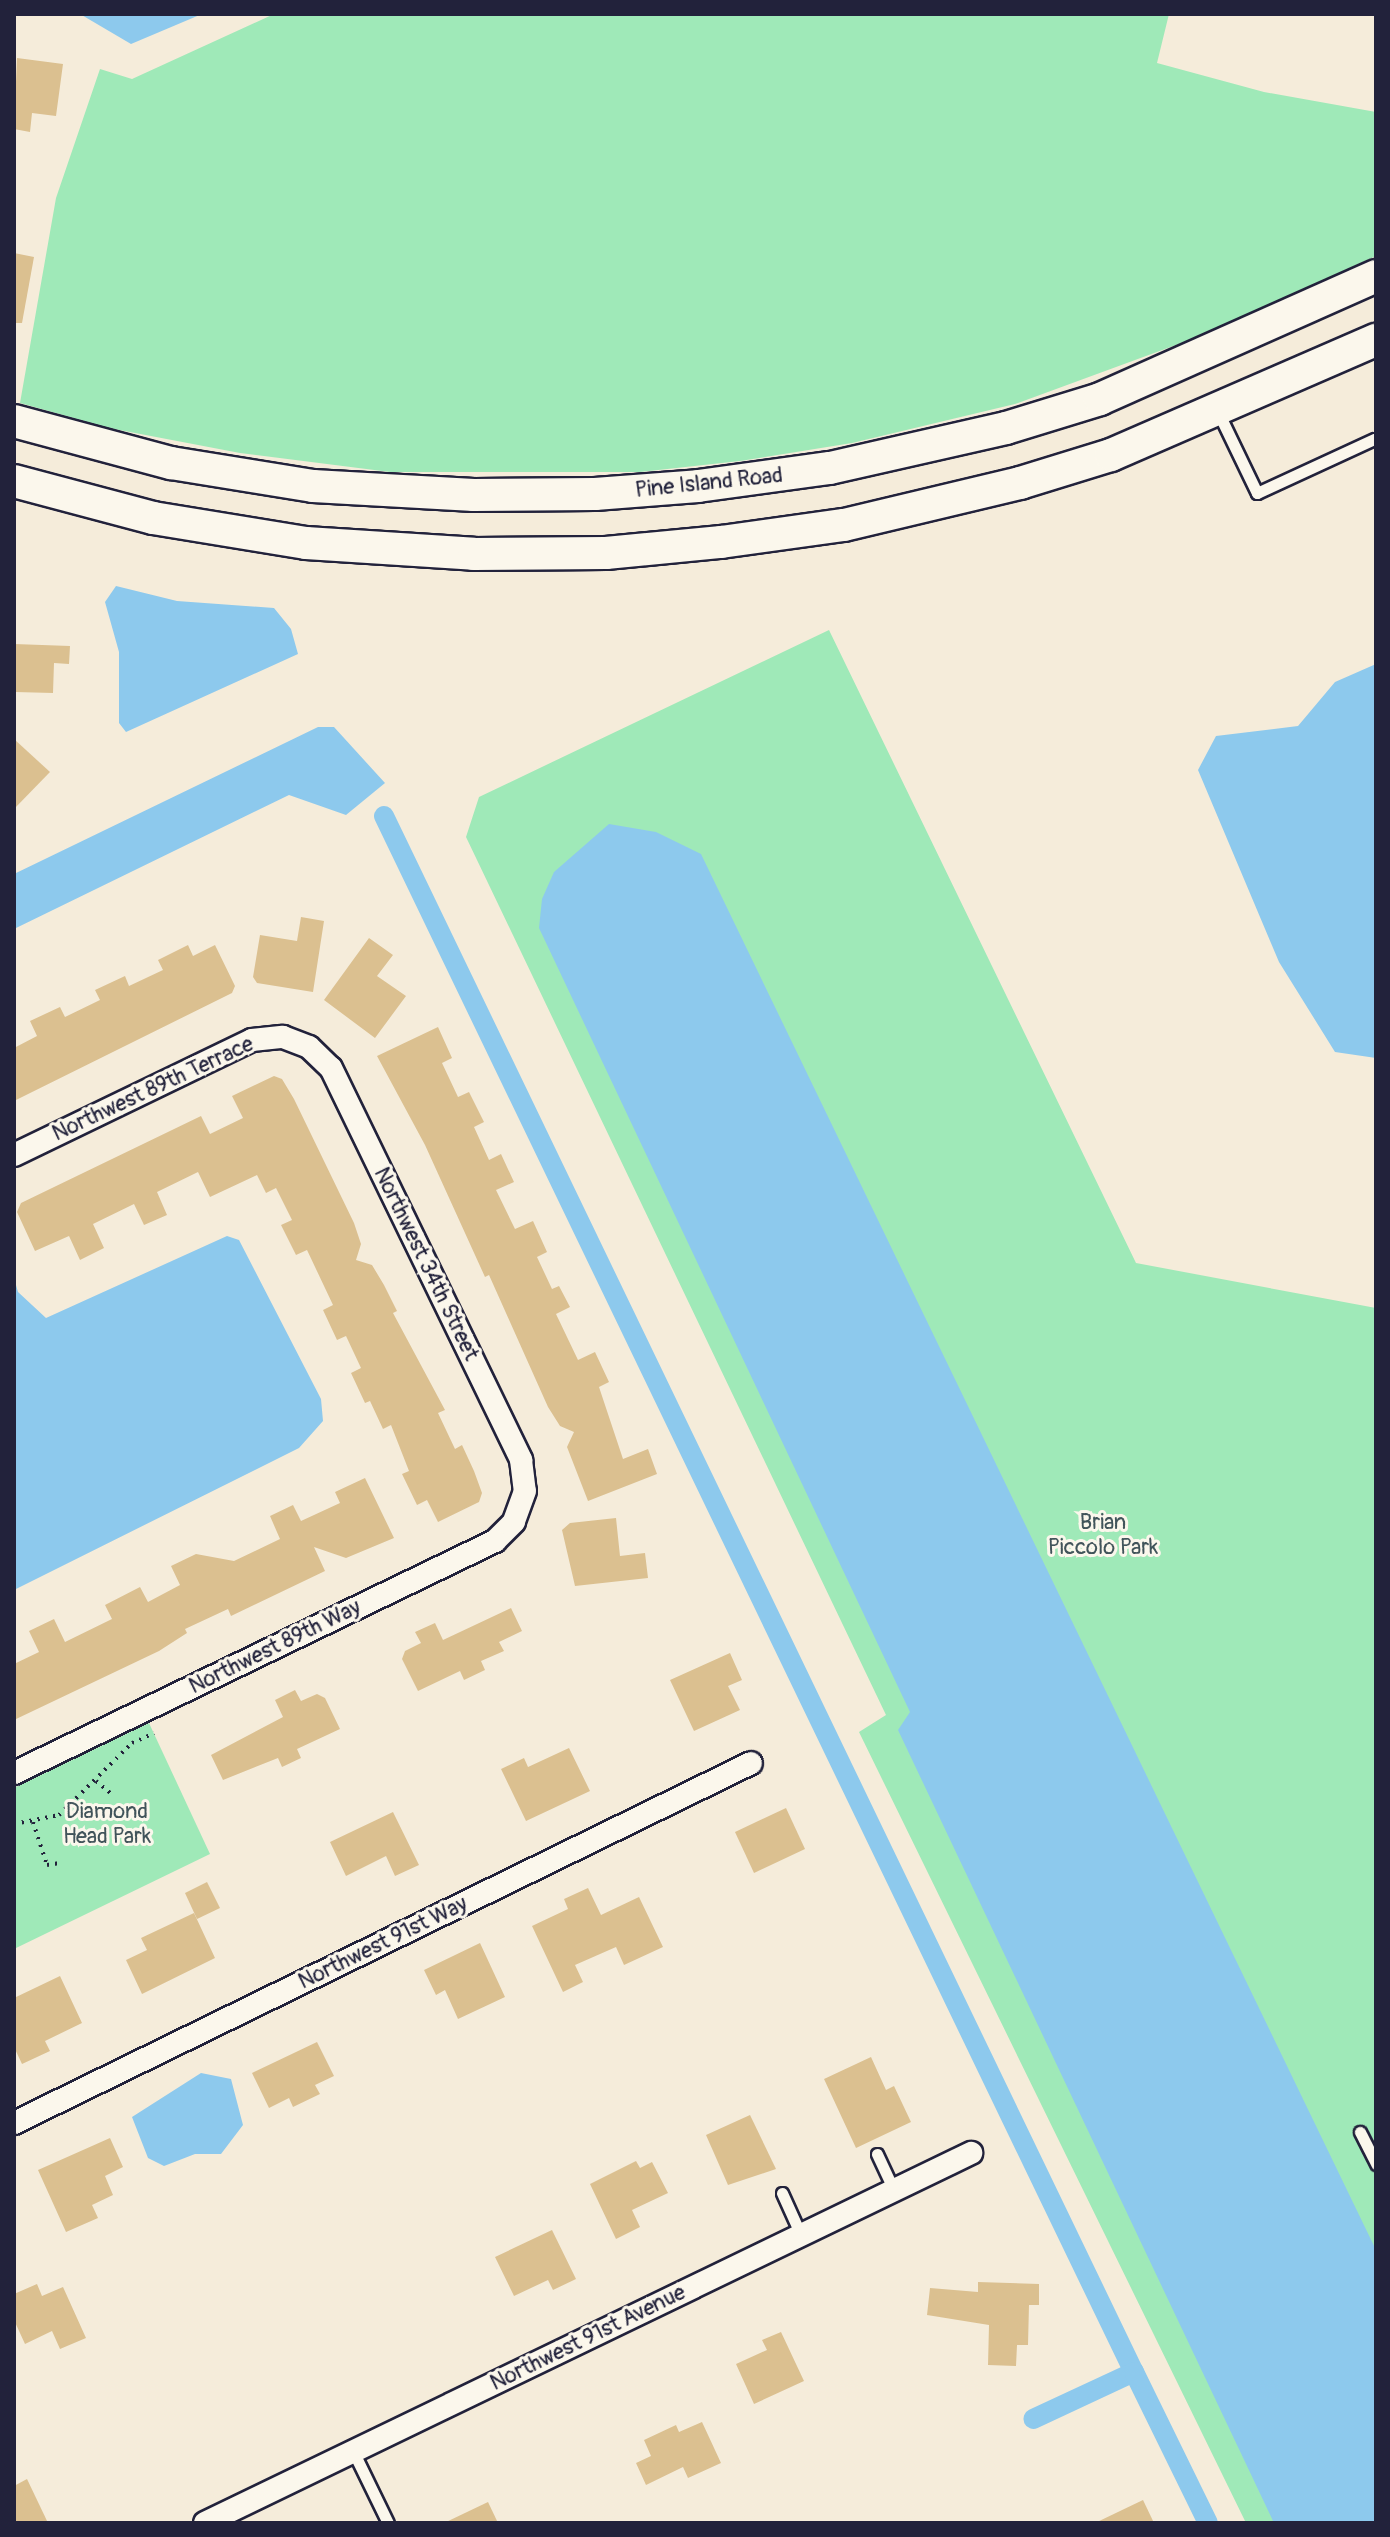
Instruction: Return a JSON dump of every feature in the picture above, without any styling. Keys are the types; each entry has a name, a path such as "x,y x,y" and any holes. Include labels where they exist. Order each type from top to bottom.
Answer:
{"main road":[{"name":"Pine Island Road","path":"14,421 171,463 313,486 474,495 595,494 698,486 830,468 1006,428 1100,399 1376,276"},
{"path":"14,481 153,518 306,543 474,554 606,553 844,525 1035,479 1111,455 1218,412 1376,340"}],"street":[{"name":"Northwest 89th Terrace","path":"14,1155 252,1040 295,1040"},
{"name":"Northwest 34th Street","path":"295,1040 331,1068 521,1460 523,1505"},
{"name":"Northwest 89th Way","path":"14,1773 495,1541 523,1505"},
{"name":"Northwest 91st Way","path":"14,2123 751,1763"},
{"name":"Northwest 91st Avenue","path":"205,2523 971,2153"}],"lane":[{"path":"1218,412 1257,493 1374,439"},
{"path":"1360,2132 1376,2164"},
{"path":"877,2154 894,2190"},
{"path":"782,2193 801,2235"},
{"path":"353,2451 388,2523"}],"path":[{"path":"14,1824 59,1815 132,1743 154,1733"},
{"path":"96,1781 114,1796"},
{"path":"33,1822 47,1865 60,1863"}],"green space":[{"path":"274,14 1169,14 1157,63 1264,92 1376,112 1376,256 1195,338 1015,404 852,443 740,461 640,472 390,472 240,453 109,428 20,403 56,198 100,69 132,79"},
{"name":"Brian Piccolo Park","path":"829,630 1136,1263 1376,1308 1376,2523 1246,2523 859,1732 886,1715 466,837 479,797"},
{"name":"Diamond Head Park","path":"149,1723 210,1854 14,1949 14,1788"}],"water":[{"path":"80,14 202,14 131,44"},
{"path":"116,586 177,601 274,608 291,629 298,654 126,732 119,723 119,652 105,602"},
{"path":"1376,664 1376,1058 1335,1052 1279,962 1198,770 1216,736 1298,726 1335,682"},
{"path":"318,727 334,727 385,783 346,815 289,795 14,929 14,874"},
{"path":"609,824 656,832 701,854 1376,2250 1376,2523 1274,2523 898,1730 910,1712 539,928 542,899 554,872"},
{"path":"227,1236 239,1240 321,1399 323,1421 299,1448 14,1590 14,1278 18,1292 46,1318"},
{"path":"201,2073 231,2079 243,2125 221,2154 195,2154 164,2166 148,2158 132,2117"}],"building":[{"path":"17,58 63,64 56,116 32,113 30,132 14,129"},
{"path":"14,253 34,257 22,323 14,323"},
{"path":"14,644 70,646 69,664 54,663 53,693 15,692"},
{"path":"14,739 50,772 14,809"},
{"path":"301,917 324,921 313,992 257,983 253,977 260,935 297,941"},
{"path":"369,938 393,955 377,976 406,996 375,1038 324,1000"},
{"path":"188,945 193,956 215,945 235,986 232,993 14,1101 14,1048 37,1036 30,1021 60,1007 65,1017 100,1000 95,990 125,976 129,986 163,970 158,960"},
{"path":"438,1027 452,1058 442,1063 458,1097 469,1092 484,1122 474,1127 489,1160 501,1154 514,1182 496,1190 515,1229 533,1221 547,1252 537,1257 552,1289 559,1286 570,1307 556,1314 578,1360 595,1352 609,1382 599,1387 623,1459 648,1449 657,1474 588,1501 567,1447 574,1432 560,1426 548,1407 489,1275 485,1277 425,1145 377,1056"},
{"path":"274,1076 282,1079 294,1099 354,1223 361,1244 356,1260 372,1265 384,1285 397,1311 393,1313 445,1410 438,1413 455,1449 462,1445 474,1471 482,1493 479,1502 438,1522 427,1500 417,1505 402,1474 409,1471 391,1425 383,1429 370,1401 365,1403 351,1373 361,1368 346,1336 337,1340 323,1310 333,1305 307,1250 296,1255 281,1225 292,1220 276,1188 266,1193 257,1175 210,1197 198,1172 157,1192 167,1215 144,1225 134,1204 93,1224 104,1248 80,1260 69,1236 35,1251 17,1212 21,1203 201,1116 210,1134 243,1118 232,1096"},
{"path":"365,1478 394,1538 346,1558 314,1547 325,1571 231,1616 228,1609 185,1629 187,1633 159,1651 14,1720 14,1664 39,1652 29,1631 54,1619 65,1642 112,1619 105,1605 140,1587 148,1602 180,1585 171,1566 196,1554 234,1561 280,1539 270,1516 293,1505 301,1521 340,1503 335,1492"},
{"path":"616,1518 620,1556 645,1553 648,1578 575,1586 562,1530 570,1523"},
{"path":"511,1608 522,1631 499,1642 504,1651 481,1661 485,1670 464,1680 460,1671 418,1691 402,1659 405,1651 421,1643 415,1632 435,1623 443,1640"},
{"path":"730,1653 742,1680 728,1686 740,1710 694,1731 670,1680"},
{"path":"295,1690 301,1701 317,1694 325,1698 340,1729 297,1749 301,1758 282,1767 278,1758 223,1780 211,1755 283,1717 275,1700"},
{"path":"569,1748 590,1791 526,1821 501,1769 524,1758 528,1767"},
{"path":"786,1808 805,1849 754,1873 735,1832"},
{"path":"393,1812 419,1865 395,1876 386,1856 346,1876 330,1842"},
{"path":"207,1882 220,1908 197,1919 185,1893"},
{"path":"588,1888 601,1915 639,1897 663,1947 624,1965 616,1947 575,1965 583,1982 563,1992 532,1926 568,1909 564,1899"},
{"path":"194,1913 215,1958 142,1994 126,1960 147,1950 141,1938"},
{"path":"480,1943 505,1997 458,2019 445,1990 436,1995 424,1970"},
{"path":"60,1976 82,2023 45,2041 50,2051 22,2064 14,2047 14,1998"},
{"path":"317,2042 334,2076 315,2085 320,2094 293,2107 289,2098 269,2108 252,2073"},
{"path":"871,2057 886,2090 894,2086 911,2122 856,2148 824,2079"},
{"path":"750,2115 776,2169 728,2185 706,2135"},
{"path":"110,2138 123,2167 105,2176 113,2195 92,2205 98,2218 66,2232 38,2170"},
{"path":"636,2161 640,2168 652,2162 668,2193 632,2210 640,2227 616,2239 590,2184"},
{"path":"552,2230 576,2279 553,2290 548,2280 514,2296 495,2257"},
{"path":"978,2282 1039,2284 1039,2305 1029,2305 1028,2345 1017,2345 1016,2366 988,2365 989,2325 927,2315 930,2288 978,2292"},
{"path":"37,2284 42,2296 63,2287 86,2338 60,2349 52,2331 25,2344 14,2320 14,2294"},
{"path":"781,2332 804,2381 754,2404 736,2364 767,2350 762,2340"},
{"path":"702,2422 721,2463 688,2478 683,2467 646,2485 636,2463 651,2456 644,2440 676,2425 679,2432"},
{"path":"27,2479 48,2523 14,2523 14,2486"},
{"path":"1143,2500 1154,2523 1095,2523"},
{"path":"488,2502 498,2523 444,2523"}],"waterway":[{"path":"384,816 1134,2372 1033,2419"},
{"path":"1134,2372 1208,2523"}]}
